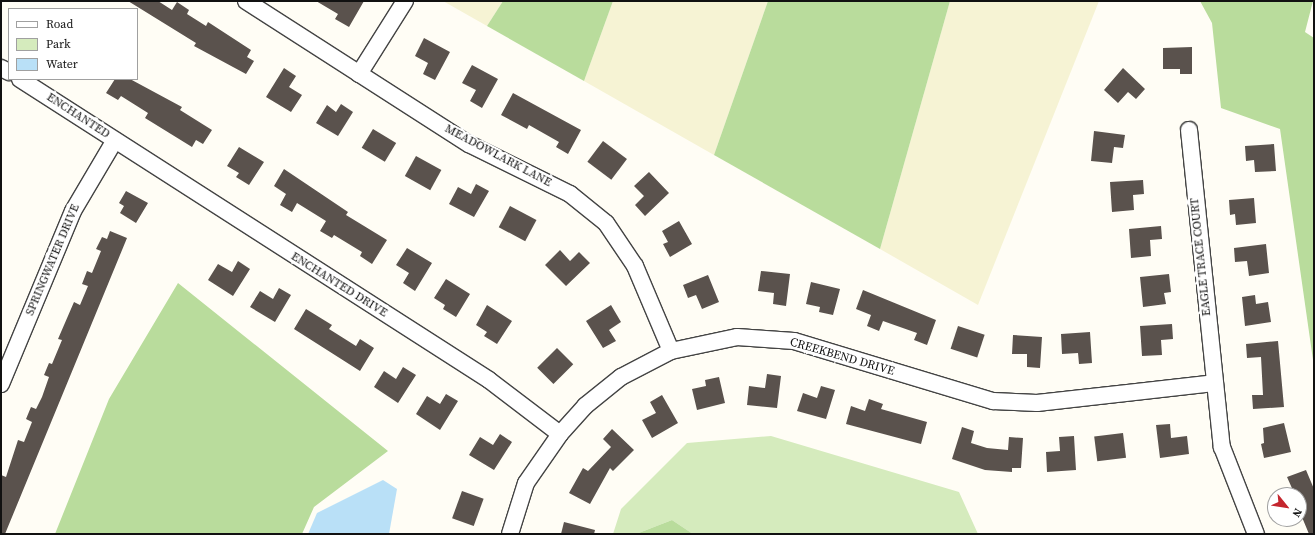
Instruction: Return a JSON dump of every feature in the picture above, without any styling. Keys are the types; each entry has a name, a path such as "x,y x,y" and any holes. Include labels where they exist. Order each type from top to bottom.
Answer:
{"street":[{"name":"MEADOWLARK LANE","path":"246,1 469,144 570,194 606,223 635,266 671,351"},
{"path":"359,74 405,1"},
{"name":"ENCHANTED","path":"22,80 115,140"},
{"name":"EAGLE TRACE COURT","path":"1189,130 1214,383 1222,447 1256,534"},
{"name":"SPRINGWATER DRIVE","path":"1,384 73,211 115,140"},
{"name":"ENCHANTED DRIVE","path":"115,140 489,380 560,434"},
{"name":"CREEKBEND DRIVE","path":"510,534 526,483 560,434 585,406 621,377 671,351 737,337 794,341 993,401 1037,403 1214,383"}],"shaded area":[{"path":"443,1 503,1 487,26"},
{"path":"613,1 768,1 714,155 584,81"},
{"path":"950,1 1099,1 978,305 880,249"}],"green space":[{"path":"503,1 613,1 584,81 487,26"},
{"path":"768,1 950,1 880,249 714,155"},
{"path":"1200,1 1313,1 1305,32 1314,38 1314,367 1280,129 1221,108 1212,23"},
{"path":"178,283 388,451 314,507 302,534 55,534 109,399"},
{"path":"771,436 959,492 978,534 693,534 672,520 636,534 613,534 621,509 687,443"},
{"path":"672,520 693,534 636,534"}],"water":[{"path":"383,480 397,489 389,534 308,534 317,513"}],"building":[{"path":"128,1 158,1 172,10 177,2 189,10 187,14 206,26 208,22 251,50 247,57 254,61 246,74 194,46 196,43"},
{"path":"316,1 364,1 349,27 335,19 338,14"},
{"path":"424,38 450,52 435,80 423,74 428,63 415,56"},
{"path":"1192,47 1192,74 1180,74 1180,69 1163,69 1163,48"},
{"path":"472,65 498,79 482,108 470,101 476,90 462,83"},
{"path":"284,68 296,76 289,87 302,95 291,112 266,97"},
{"path":"1123,68 1145,89 1136,99 1128,92 1118,103 1104,90"},
{"path":"114,80 132,80 182,107 180,110 212,130 203,144 196,140 192,147 145,118 148,113 121,96 118,100 106,93"},
{"path":"513,93 581,130 568,154 556,147 559,142 529,125 527,129 501,115"},
{"path":"341,104 353,112 338,136 316,123 327,105 336,112"},
{"path":"373,129 396,143 385,162 362,148"},
{"path":"1094,131 1125,135 1123,148 1114,147 1112,163 1091,161"},
{"path":"603,141 627,159 611,180 587,162"},
{"path":"1274,144 1276,171 1255,172 1254,160 1246,161 1245,146"},
{"path":"239,147 264,162 249,185 236,177 239,173 227,166"},
{"path":"416,156 441,170 430,190 405,176"},
{"path":"284,169 348,212 346,215 387,240 372,264 360,256 362,252 334,235 332,238 320,231 326,221 297,203 292,212 280,205 286,194 274,186"},
{"path":"649,172 669,193 645,216 635,205 644,196 634,186"},
{"path":"1143,180 1144,194 1133,195 1134,210 1112,212 1110,182"},
{"path":"476,184 489,191 474,217 449,204 458,187 471,194"},
{"path":"126,191 148,203 136,223 120,213 124,206 119,203"},
{"path":"1254,198 1256,223 1236,225 1235,214 1230,215 1229,200"},
{"path":"510,206 536,220 525,241 499,227"},
{"path":"679,221 692,244 670,257 663,244 668,242 662,231"},
{"path":"1161,226 1162,239 1150,240 1151,256 1131,258 1129,229"},
{"path":"110,231 127,238 5,534 1,534 1,475 6,477 18,440 24,442 32,422 26,419 31,407 36,409 42,397 49,377 44,375 49,363 52,364 62,340 58,339 74,302 80,305 88,286 82,284 87,271 92,273 101,251 96,249 102,237 107,239"},
{"path":"1266,244 1269,273 1249,276 1247,261 1235,262 1234,248"},
{"path":"407,248 432,263 415,291 403,283 409,273 396,265"},
{"path":"560,250 570,261 579,252 590,263 566,286 545,265"},
{"path":"238,261 250,269 233,296 208,280 218,264 232,272"},
{"path":"761,271 790,274 786,306 773,304 774,293 758,291"},
{"path":"1169,274 1171,292 1164,293 1166,304 1143,307 1140,277"},
{"path":"708,275 719,302 702,309 696,295 688,298 683,285"},
{"path":"446,279 470,294 456,317 443,309 445,305 434,298"},
{"path":"811,282 840,289 833,315 819,312 820,307 806,304"},
{"path":"279,288 291,295 275,322 250,307 260,291 273,299"},
{"path":"863,290 936,320 927,345 914,340 917,333 883,321 879,331 867,326 871,315 856,309"},
{"path":"1255,295 1256,304 1268,302 1271,322 1245,326 1242,297"},
{"path":"487,305 512,321 497,344 484,336 487,332 476,325"},
{"path":"611,305 621,322 609,330 616,341 603,348 586,321"},
{"path":"306,309 332,325 329,329 356,346 360,339 374,348 360,371 294,329"},
{"path":"1172,324 1173,339 1161,340 1162,355 1142,356 1140,326"},
{"path":"958,326 985,335 977,357 951,349"},
{"path":"1090,332 1092,363 1079,364 1078,353 1062,354 1061,334"},
{"path":"1013,335 1042,337 1040,368 1027,367 1027,354 1012,354"},
{"path":"1278,341 1284,407 1253,409 1252,395 1263,395 1261,357 1247,358 1246,344"},
{"path":"557,348 573,364 553,384 537,368"},
{"path":"403,367 416,375 398,403 374,387 384,371 396,379"},
{"path":"767,374 781,376 777,408 747,405 749,386 765,388"},
{"path":"719,377 725,403 697,410 692,389 706,386 705,380"},
{"path":"821,386 835,390 826,419 797,411 803,393 817,398"},
{"path":"446,394 458,401 440,430 416,414 427,396 440,404"},
{"path":"662,395 678,423 652,438 642,420 656,413 650,402"},
{"path":"869,399 883,404 881,409 927,422 921,444 846,424 851,406 865,411"},
{"path":"1284,423 1291,452 1264,458 1261,444 1264,443 1263,428"},
{"path":"1170,424 1171,438 1187,436 1189,454 1160,458 1156,425"},
{"path":"962,427 974,431 971,443 987,448 1008,450 1009,437 1023,438 1021,468 1012,468 1012,472 985,470 952,459"},
{"path":"612,429 634,450 613,471 610,468 590,504 569,493 583,468 588,471 611,447 603,439"},
{"path":"1123,433 1126,458 1097,461 1094,437"},
{"path":"500,434 512,442 494,470 469,455 480,437 493,445"},
{"path":"1074,436 1076,470 1047,472 1046,452 1060,451 1059,437"},
{"path":"1306,470 1314,489 1314,534 1309,534 1306,527 1307,487 1291,487 1287,477"},
{"path":"462,491 484,499 474,526 452,518"},
{"path":"564,522 595,530 594,534 561,534"}]}
